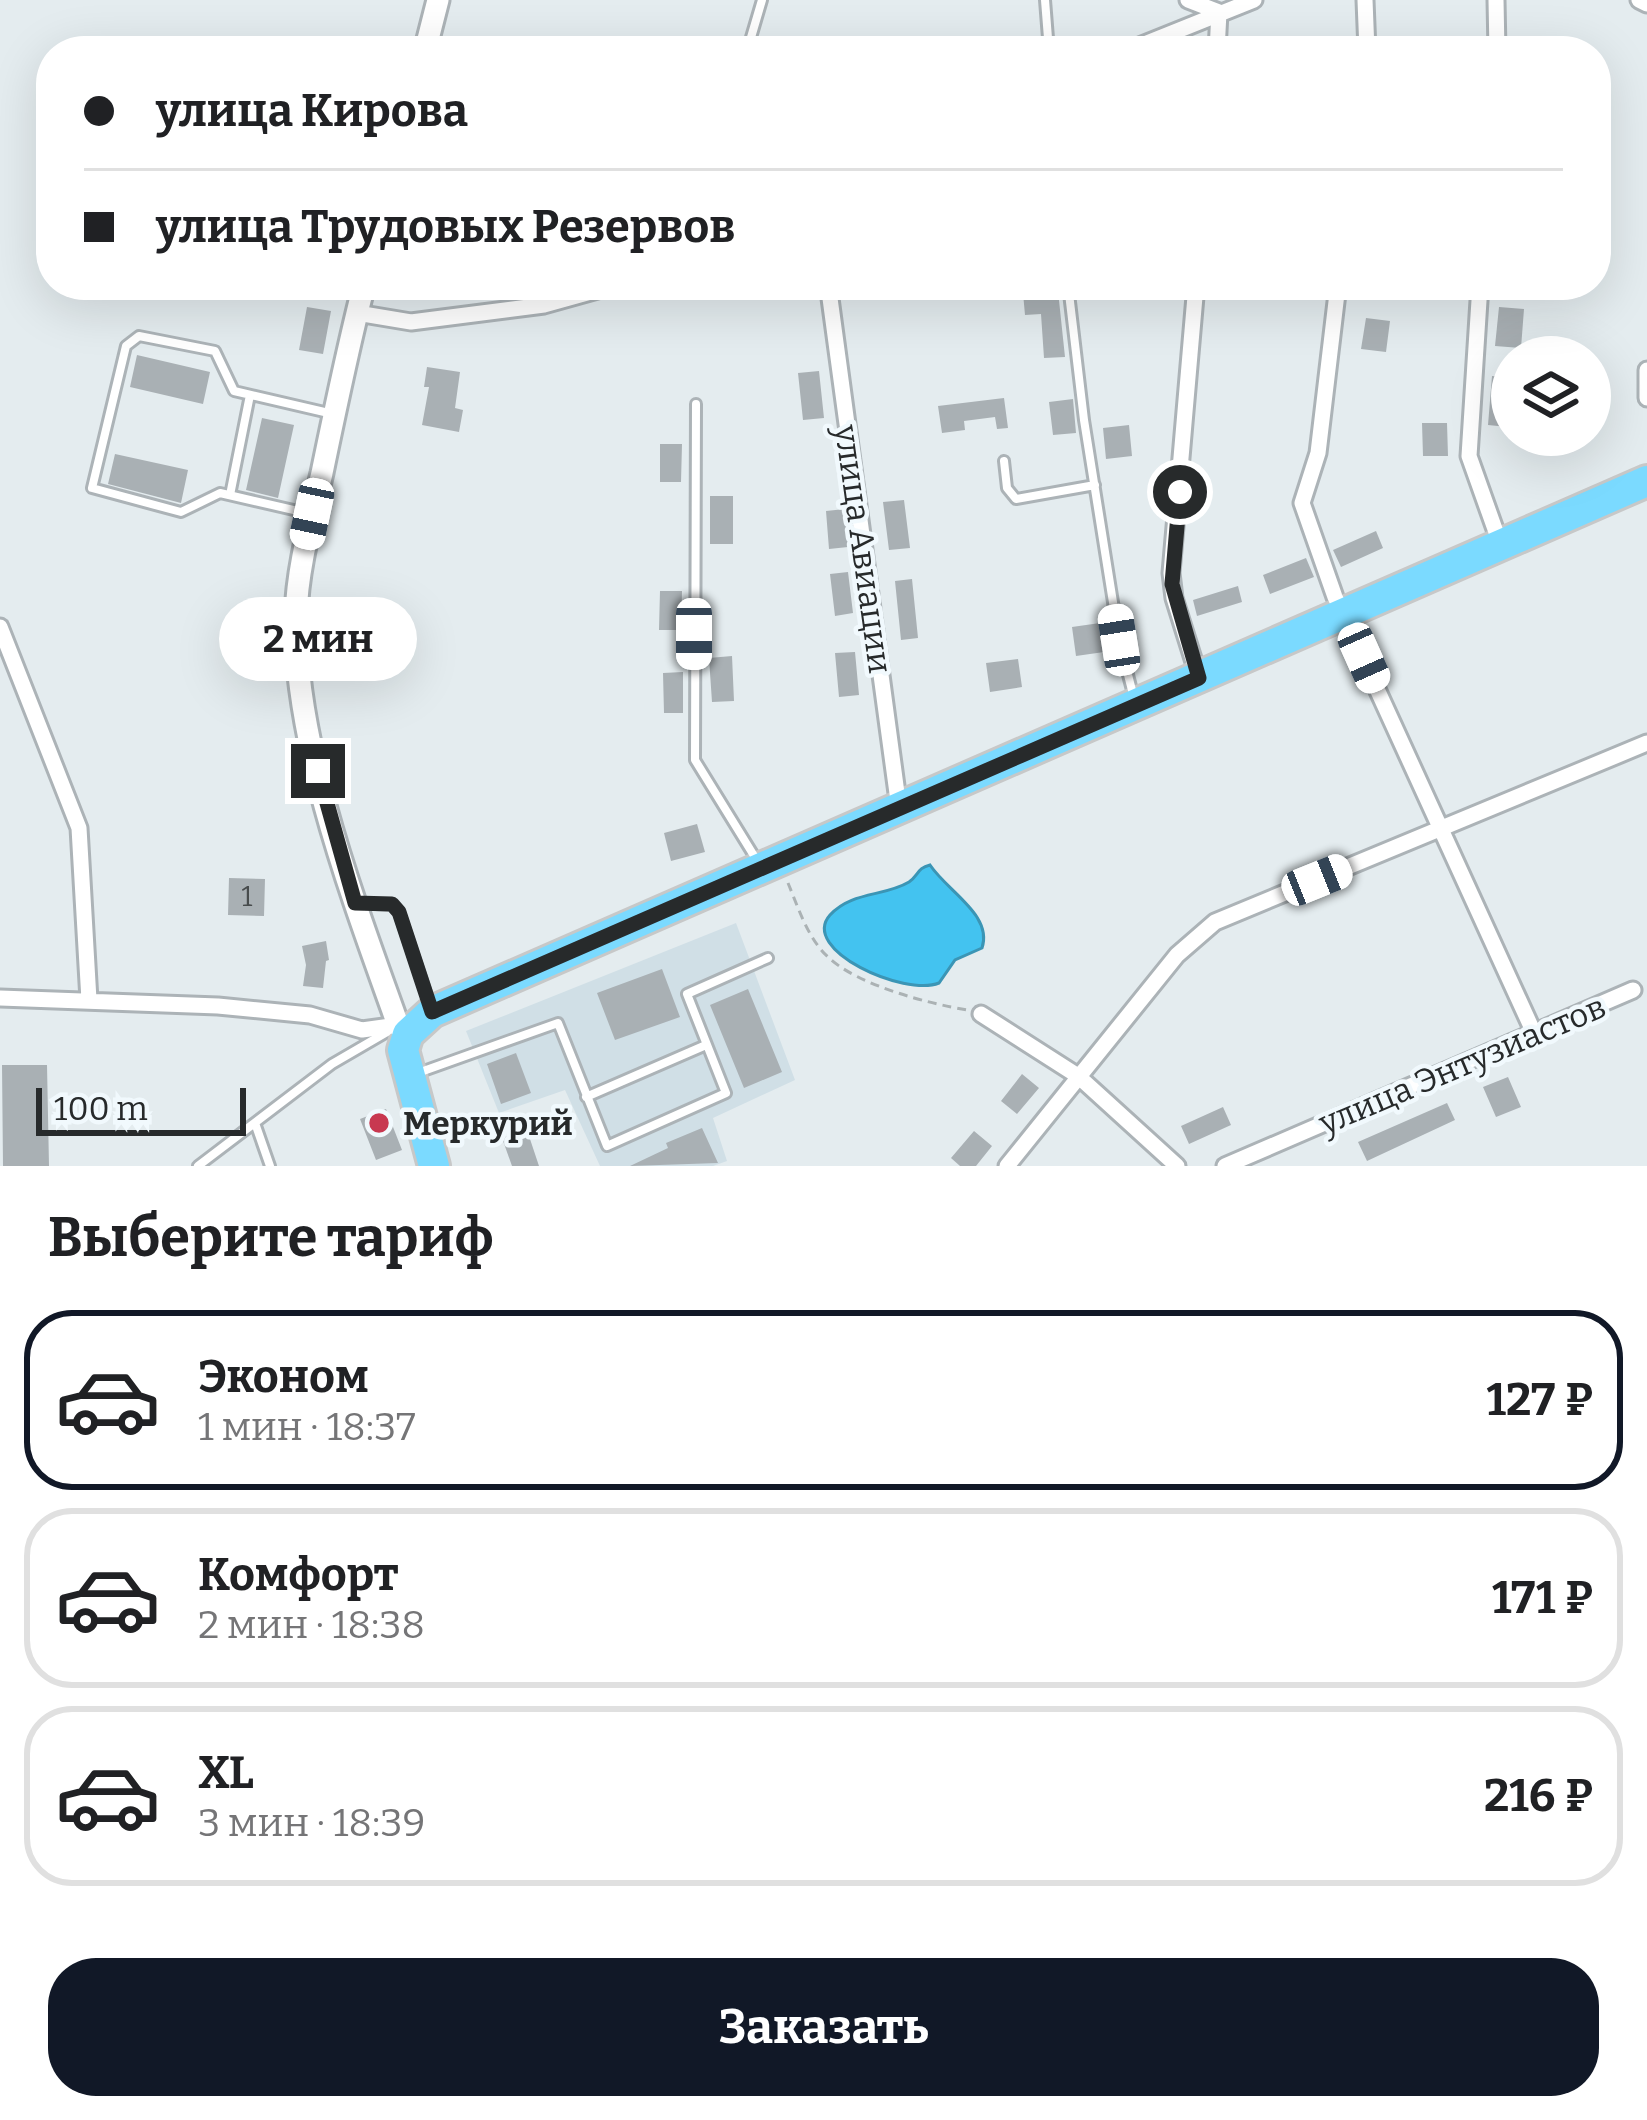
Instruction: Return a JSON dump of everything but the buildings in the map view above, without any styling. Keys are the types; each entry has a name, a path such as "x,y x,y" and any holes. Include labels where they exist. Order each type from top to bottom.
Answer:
{"highway":[{"path":"434,1166 403,1050 403,1030 432,1012 1647,481"}],"main road":[{"path":"429,36 438,0"},
{"path":"360,300 297,594 299,684 355,903 403,1030"}],"street":[{"path":"1188,0 1219,12"},
{"path":"1162,36 1254,0"},
{"path":"1365,0 1366,36"},
{"path":"1496,0 1497,36"},
{"path":"1218,36 1219,12"},
{"path":"357,313 411,322 562,300"},
{"name":"улица Авиации","path":"830,300 899,808"},
{"path":"1195,300 1171,574 1199,678"},
{"path":"1336,300 1318,453 1302,502 1344,615 1534,1033"},
{"path":"1479,300 1469,456 1501,547"},
{"path":"1647,370 1647,398"},
{"path":"0,627 80,828 89,1000"},
{"path":"1007,1166 1177,955 1215,922 1647,743"},
{"name":"улица Энтузиастов","path":"1225,1166 1633,990"},
{"path":"0,998 218,1006 310,1015 362,1030 403,1030"},
{"path":"981,1014 1078,1076 1177,1166"}],"lane":[{"path":"751,36 762,0"},
{"path":"1045,0 1048,36"},
{"path":"1070,300 1119,640 1136,705"},
{"path":"312,514 220,493 181,512 92,488 126,346 139,336 215,351 233,391 335,414"},
{"path":"230,495 250,395"},
{"path":"696,404 694,760 769,863"},
{"path":"1004,461 1007,488 1016,499 1095,485"},
{"path":"355,903 392,904 399,912 432,1012"},
{"path":"408,1076 558,1023 607,1146 726,1094 686,994 768,958"},
{"path":"198,1166 332,1064 403,1030"},
{"path":"586,1097 706,1045"},
{"path":"255,1123 270,1166"}],"path":[{"path":"769,863 828,958 924,1001 981,1014"}],"shaded area":[{"path":"736,923 795,1080 713,1118 727,1161 713,1166 600,1166 565,1090 499,1113 466,1031"}],"water":[{"path":"930,865 975,914 984,936 982,948 955,960 939,983 923,986 881,977 842,956 829,942 824,929 839,907 899,887"}],"place":[{"name":"Меркурий","path":"379,1123"}],"route":[{"path":"318,771 355,903 392,904 399,912 432,1012 1199,678 1172,584 1180,492"}]}
